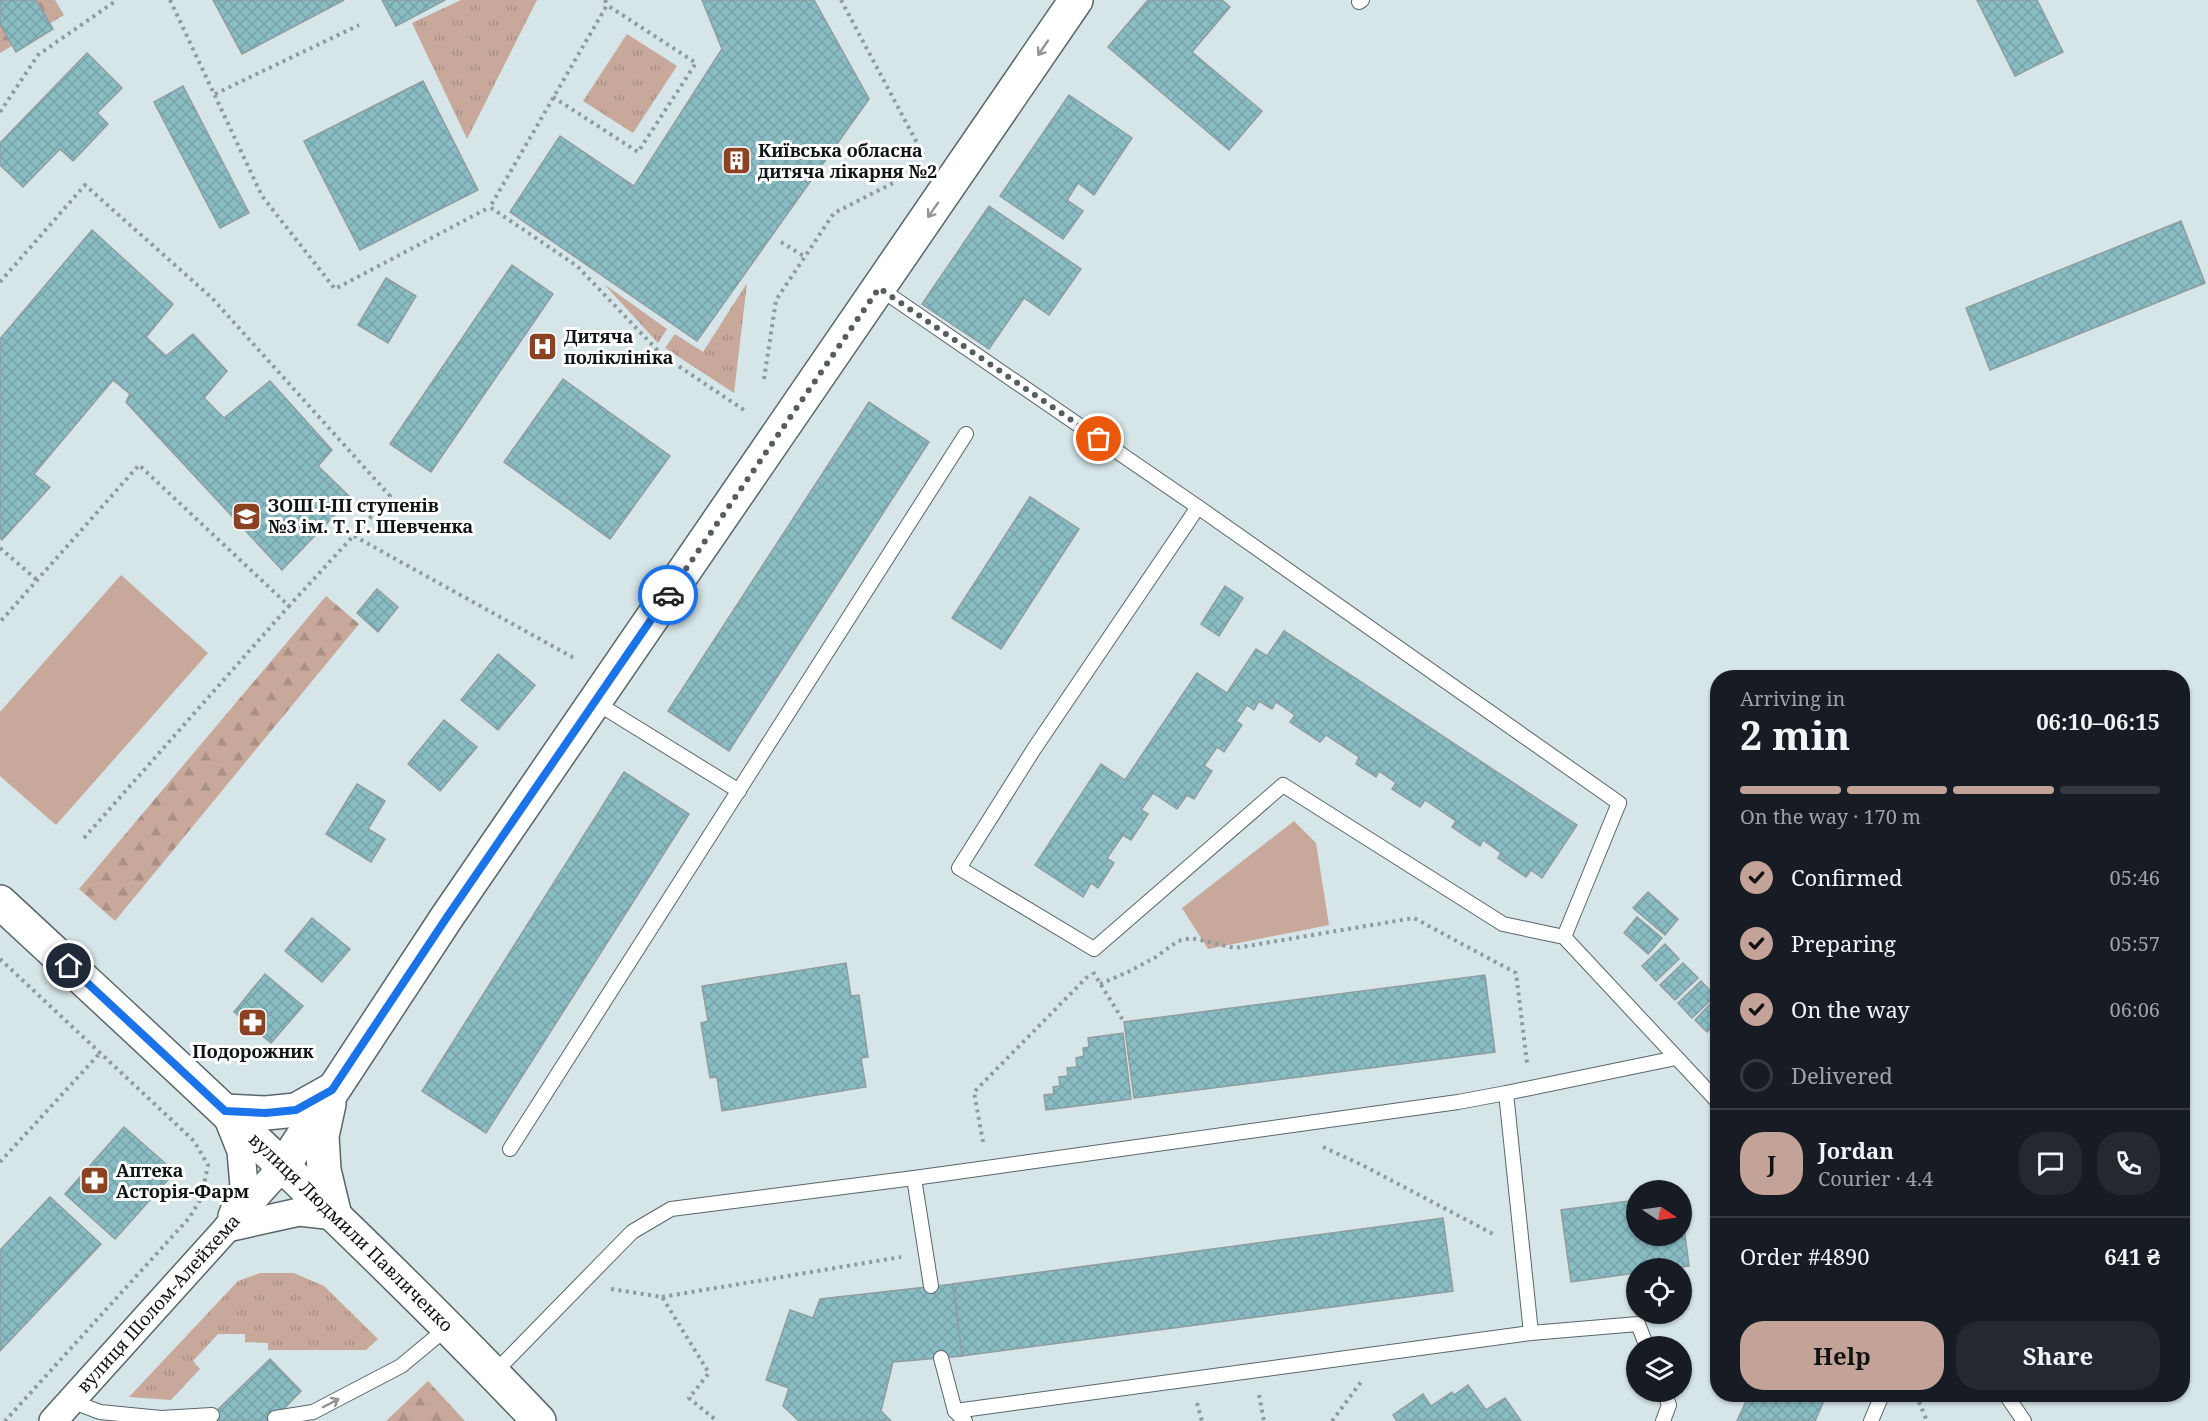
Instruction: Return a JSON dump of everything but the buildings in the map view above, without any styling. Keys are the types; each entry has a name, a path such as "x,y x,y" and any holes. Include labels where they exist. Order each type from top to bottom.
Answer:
{"street":[{"name":"вулиця Шолом-Алейхема","path":"53,1421 284,1165 447,917 1076,0"},
{"name":"вулиця Людмили Павличенко","path":"0,902 284,1165 449,1327 540,1421"},
{"path":"227,1228 244,1186 241,1150 225,1111 266,1113 296,1110 332,1090"},
{"path":"227,1228 299,1212 335,1216 324,1170 322,1136 332,1090"}],"lane":[{"path":"879,288 1198,507 1619,803 1564,937"},
{"path":"510,1149 966,434"},
{"path":"1198,507 1034,749 959,868 1094,949 1283,785 1503,924 1564,937 1710,1094"},
{"path":"595,702 739,791"},
{"path":"494,1373 632,1232 671,1209 988,1168 1458,1102 1676,1058"},
{"path":"1506,1093 1531,1333"},
{"path":"914,1178 931,1286"},
{"path":"941,1358 960,1416 1531,1333 1638,1324 1643,1336"},
{"path":"275,1418 314,1412 401,1366 449,1327"},
{"path":"71,1401 100,1412 161,1418 212,1415"},
{"path":"1663,1421 1669,1405 1668,1402"},
{"path":"1871,1421 1879,1402"},
{"path":"2011,1402 2024,1421"}],"path":[{"path":"0,111 38,56 117,0"},
{"path":"170,0 262,196 335,289 490,207 606,2 696,63 638,152 553,97"},
{"path":"841,0 944,194"},
{"path":"214,94 359,25"},
{"path":"764,379 776,300 804,257 834,213 897,181"},
{"path":"0,282 85,185 212,298 390,496 289,606 84,838"},
{"path":"490,207 577,266 662,355 744,410"},
{"path":"781,242 804,257"},
{"path":"0,622 139,465 289,606"},
{"path":"354,536 574,658"},
{"path":"0,548 37,580"},
{"path":"1100,984 1156,957 1178,941 1191,938 1235,948 1414,918 1516,973 1530,1088"},
{"path":"1094,949 1092,972 1124,1022"},
{"path":"0,959 194,1141 208,1165 201,1199 189,1218 5,1421"},
{"path":"988,1168 974,1092 1092,972"},
{"path":"0,1162 100,1053"},
{"path":"1278,1127 1364,1166 1443,1210 1522,1249"},
{"path":"580,1284 662,1297 926,1252"},
{"path":"662,1297 709,1372 689,1398 717,1421"},
{"path":"1332,1421 1383,1353"},
{"path":"1919,1402 1927,1421"}],"green space":[{"path":"0,0 55,0 64,15 0,53"},
{"path":"461,0 537,0 467,139 412,23"},
{"path":"627,34 677,66 633,133 583,101"},
{"path":"747,283 734,393 665,348 675,334 703,352"},
{"path":"604,284 667,329 658,343"},
{"path":"121,575 208,653 56,825 0,776 0,712"},
{"path":"326,596 359,624 115,921 79,889"},
{"path":"1294,821 1316,843 1329,925 1208,949 1182,908"},
{"path":"260,1273 294,1273 324,1286 378,1339 366,1350 268,1350 268,1343 245,1342 245,1334 218,1334 193,1361 200,1369 171,1400 129,1397 238,1281"},
{"path":"428,1381 465,1421 386,1421"}],"way so far":[{"path":"668,595 879,288 1099,439"}],"place":[{"name":"Київська обласна дитяча лікарня №2","path":"737,161"},
{"name":"Дитяча поліклініка","path":"543,347"},
{"name":"ЗОШ І-ІІІ ступенів №3 ім. Т. Г. Шевченка","path":"247,516"},
{"name":"Подорожник","path":"253,1023"},
{"name":"Аптека Асторія-Фарм","path":"95,1181"}],"route":[{"path":"69,966 225,1111 266,1113 296,1110 332,1090 447,917 668,595"}]}
